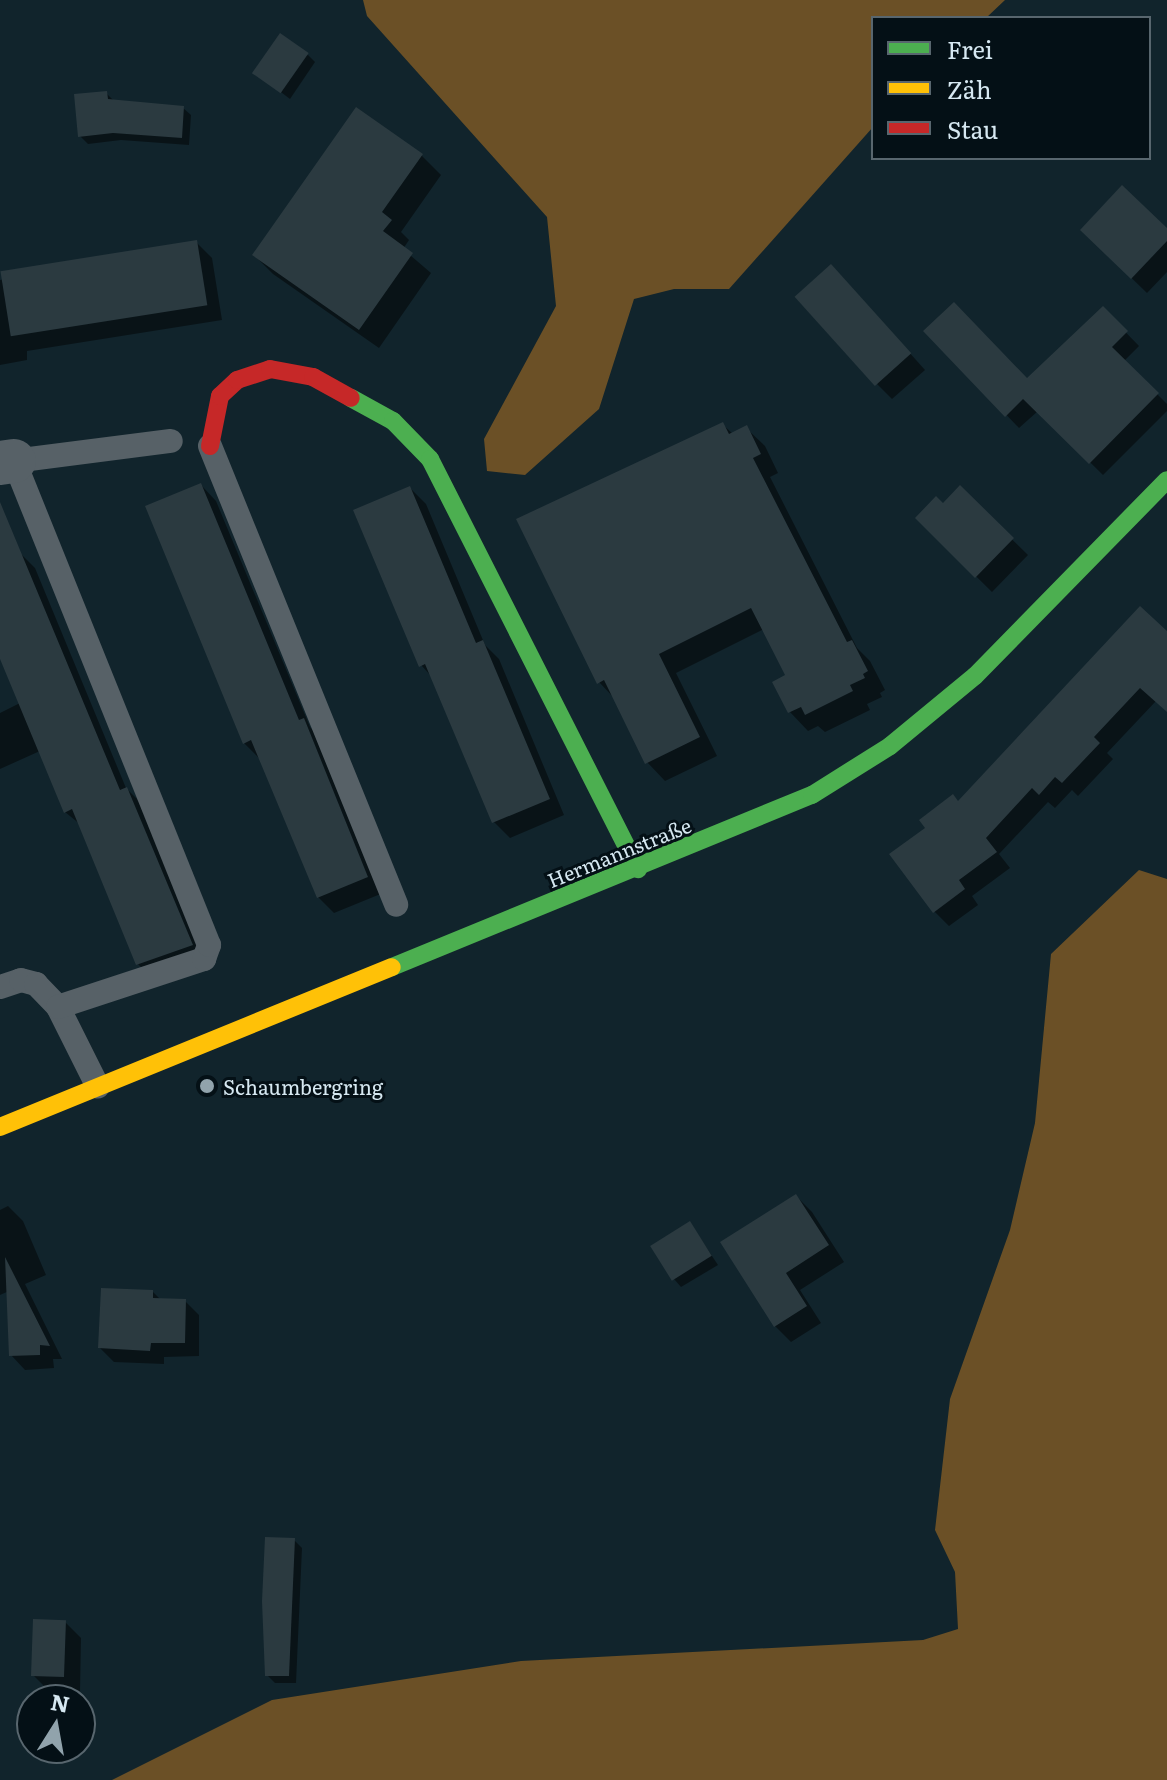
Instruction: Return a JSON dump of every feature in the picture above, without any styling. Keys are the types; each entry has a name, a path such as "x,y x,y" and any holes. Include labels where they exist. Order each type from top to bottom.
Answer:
{"street":[{"path":"210,446 220,396 237,380 270,369 313,377 393,421 430,459 448,489 638,869"},
{"name":"Hermannstraße","path":"0,1127 638,869 812,795 890,746 975,676 1167,480"}],"lane":[{"path":"58,1007 204,959 209,945 7,462 171,441"},
{"path":"210,446 396,905"},
{"path":"0,987 21,980 36,984 58,1007 98,1087"}],"shaded area":[{"path":"363,0 1005,0 988,16 871,16 871,129 729,289 674,289 634,299 599,409 525,475 487,471 484,439 556,306 547,217 367,16"},
{"path":"1139,870 1167,879 1167,1780 112,1780 272,1700 521,1661 923,1640 958,1629 955,1572 935,1530 950,1399 1010,1230 1035,1123 1051,954"}],"building":[{"path":"280,33 309,53 281,93 252,73"},
{"path":"107,91 108,99 184,106 182,138 113,133 78,137 74,94"},
{"path":"356,107 423,154 382,212 392,220 383,231 413,253 359,330 252,255"},
{"path":"1122,185 1167,228 1167,241 1131,279 1080,230"},
{"path":"197,240 207,305 11,336 0,271"},
{"path":"831,264 911,353 875,386 795,297"},
{"path":"954,302 1027,378 1103,306 1128,331 1112,347 1159,393 1089,464 1023,399 1005,417 923,331"},
{"path":"723,422 729,434 747,425 761,454 753,458 847,642 852,640 868,671 863,674 865,678 850,685 853,691 805,715 801,707 788,713 772,682 785,675 751,608 659,654 700,737 645,764 604,680 597,684 516,519"},
{"path":"201,483 299,720 304,718 368,877 317,898 251,740 243,744 145,506"},
{"path":"960,485 1014,538 975,578 915,518 936,496 943,503"},
{"path":"410,486 476,643 483,640 550,799 492,823 425,664 419,667 353,510"},
{"path":"0,502 120,790 127,787 193,945 136,965 72,809 64,813 0,659"},
{"path":"1140,606 1167,631 1167,712 1140,688 1094,737 1100,743 1062,783 1055,777 1039,795 1032,788 986,838 997,852 959,880 965,889 933,913 889,854 925,828 919,820 953,794 958,801"},
{"path":"796,1194 829,1245 786,1273 807,1306 774,1327 720,1242"},
{"path":"690,1221 712,1256 672,1281 650,1246"},
{"path":"5,1257 50,1346 40,1345 40,1355 9,1356"},
{"path":"101,1288 153,1290 153,1298 186,1299 185,1343 151,1343 150,1351 98,1348"},
{"path":"265,1537 295,1538 289,1676 265,1676 262,1601"},
{"path":"33,1619 66,1620 64,1677 31,1676"}],"traffic: fast":[{"path":"351,398 393,421 430,459 638,869"},
{"path":"392,967 812,795 890,746 975,676 1167,480"}],"traffic: slow":[{"path":"0,1127 392,967"}],"traffic: jam":[{"path":"210,446 220,396 237,380 270,369 313,377 351,398"}],"place":[{"name":"Schaumbergring","path":"207,1086"}]}
